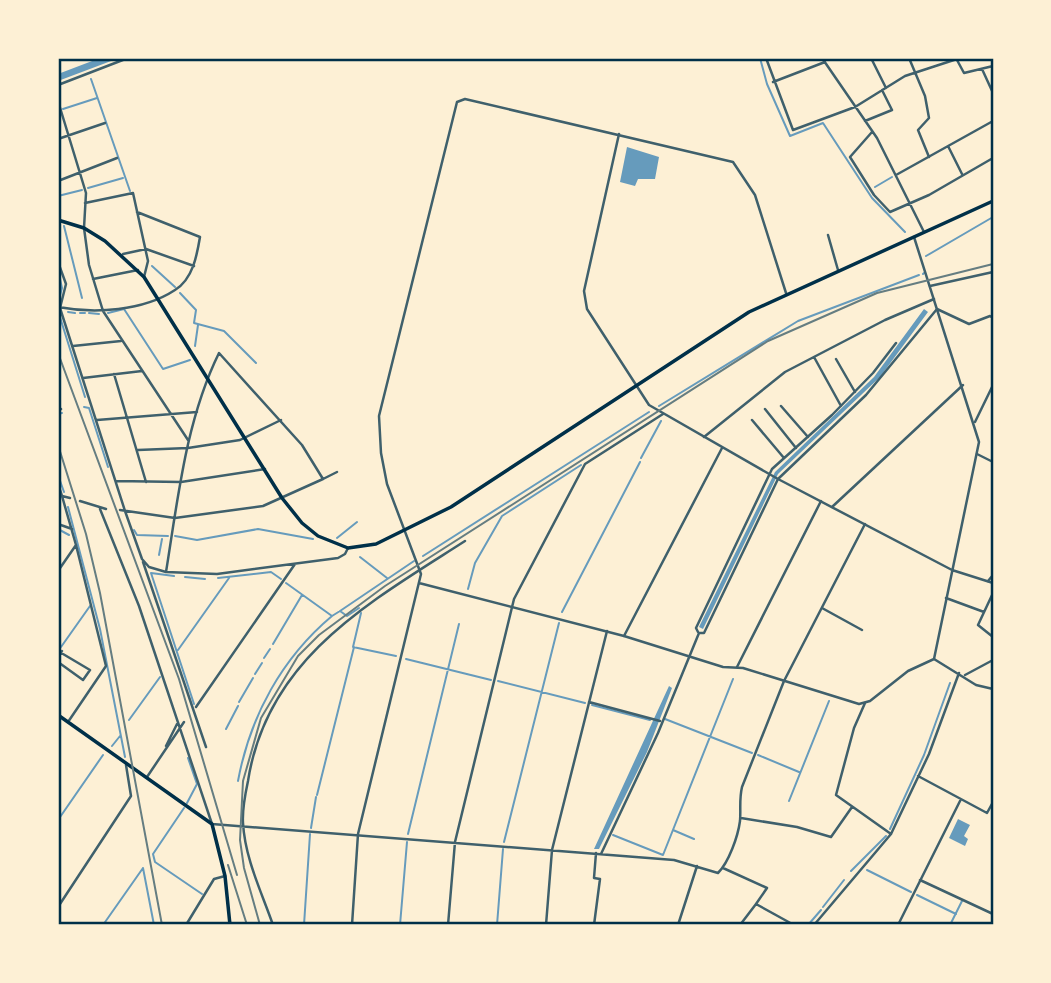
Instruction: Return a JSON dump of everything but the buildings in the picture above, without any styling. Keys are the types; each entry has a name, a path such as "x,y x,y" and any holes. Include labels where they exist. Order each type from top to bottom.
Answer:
{"main road":[{"path":"58,220 84,228 123,254 138,270 159,299 282,498 310,529 348,548 376,544 451,507 737,319 786,293 993,201"},
{"path":"58,715 212,824 225,876 230,925"}],"street":[{"path":"58,85 128,58"},
{"path":"766,58 793,130 855,107 915,73 956,59 964,73 993,66"},
{"path":"822,58 873,132 924,232"},
{"path":"864,121 892,110 871,58"},
{"path":"909,58 929,118 918,130 929,157"},
{"path":"773,82 825,62"},
{"path":"982,69 993,93"},
{"path":"352,925 358,834 421,570 387,484 381,453 379,416 454,106 465,99 733,162 755,195 786,293"},
{"path":"58,101 86,193 84,228 93,279 103,310 189,441"},
{"path":"895,175 993,121"},
{"path":"58,139 105,122"},
{"path":"873,132 850,157 874,195 890,212 910,204 993,158"},
{"path":"619,134 584,291 587,309 649,405 771,475 952,570 993,583"},
{"path":"948,146 963,175"},
{"path":"58,181 117,158"},
{"path":"85,203 133,193 148,261 144,277"},
{"path":"59,307 103,310 159,299 177,290 194,266 200,237 138,212"},
{"path":"828,235 838,270"},
{"path":"914,237 978,435 977,454 934,659"},
{"path":"123,254 146,249 194,266"},
{"path":"58,262 66,284 59,307 116,481 122,511 142,559 206,747"},
{"path":"93,279 138,270"},
{"path":"930,286 993,272"},
{"path":"703,437 785,372 934,299"},
{"path":"937,309 969,324 990,316 993,318"},
{"path":"699,633 704,633 777,478 866,394 937,309"},
{"path":"73,346 121,341"},
{"path":"699,633 696,628 771,475 784,458 855,392 896,344"},
{"path":"894,348 900,352"},
{"path":"166,572 189,441 219,352 302,445 323,479"},
{"path":"814,357 841,406"},
{"path":"836,359 855,392"},
{"path":"83,378 142,371"},
{"path":"114,374 146,482"},
{"path":"832,507 962,385"},
{"path":"975,422 993,385"},
{"path":"85,403 90,401"},
{"path":"781,406 808,437"},
{"path":"765,409 796,448"},
{"path":"97,420 197,412"},
{"path":"448,925 455,842 513,607 585,464 663,414"},
{"path":"138,450 188,448 245,437 281,420"},
{"path":"752,420 784,458"},
{"path":"624,635 722,448"},
{"path":"977,454 993,461"},
{"path":"116,481 181,482 265,469"},
{"path":"122,511 175,518 263,506 337,472"},
{"path":"58,484 106,666 68,722"},
{"path":"62,496 70,498"},
{"path":"79,501 106,509"},
{"path":"737,667 821,501"},
{"path":"100,509 135,594 212,824 687,861 718,873 723,868 741,818 738,801 742,787 784,681 865,524"},
{"path":"58,524 72,529"},
{"path":"274,925 260,892 243,825 254,753 268,714 289,680 321,642 344,621 465,541"},
{"path":"58,570 76,545"},
{"path":"142,559 149,567 166,572 217,574 338,558 345,554 348,548"},
{"path":"195,707 295,564"},
{"path":"988,581 993,575"},
{"path":"419,583 624,635 723,667 737,667 853,703 865,703"},
{"path":"993,593 978,625 993,637"},
{"path":"946,598 984,611"},
{"path":"822,608 862,630"},
{"path":"545,925 552,850 607,631"},
{"path":"594,925 600,879 594,878 598,853 699,633"},
{"path":"60,651 90,670 83,680 58,660 60,651"},
{"path":"934,659 976,685 993,689"},
{"path":"891,834 836,795 854,728 865,703 908,671 934,659"},
{"path":"814,925 891,834 961,674 993,660"},
{"path":"589,702 660,721"},
{"path":"146,777 184,722"},
{"path":"165,749 179,724"},
{"path":"58,907 131,796 126,763"},
{"path":"918,776 987,813 993,802"},
{"path":"898,925 961,799"},
{"path":"741,818 788,828 797,827 831,837 852,807"},
{"path":"678,925 697,866"},
{"path":"723,868 766,888 740,925"},
{"path":"186,925 214,879 225,876"},
{"path":"920,880 993,914"},
{"path":"756,904 794,925"}],"water":[{"path":"100,58 119,58 58,81 58,74"},
{"path":"627,147 659,157 655,179 638,179 635,186 620,182"},
{"path":"924,309 928,312 880,377 778,474 703,629 699,627 775,472 874,377"},
{"path":"669,686 672,688 647,752 599,849 594,849"},
{"path":"958,819 970,825 964,836 968,839 965,846 949,838"}],"waterway":[{"path":"760,58 767,84 790,136 823,123 872,198 905,232"},
{"path":"91,79 130,191"},
{"path":"63,109 97,98"},
{"path":"875,187 892,177"},
{"path":"88,188 123,178"},
{"path":"58,196 82,190"},
{"path":"926,256 993,217"},
{"path":"64,226 82,298"},
{"path":"152,266 175,287"},
{"path":"58,270 62,288 58,303"},
{"path":"659,406 798,321 919,275"},
{"path":"180,293 196,310 194,323 224,331 256,363"},
{"path":"108,313 124,309 163,369 190,360"},
{"path":"68,312 75,313"},
{"path":"80,313 85,313"},
{"path":"89,313 99,314"},
{"path":"59,314 85,397"},
{"path":"195,346 198,325"},
{"path":"84,407 89,408 108,467"},
{"path":"423,556 649,412"},
{"path":"58,414 62,413"},
{"path":"641,458 661,421"},
{"path":"562,612 640,462"},
{"path":"468,589 475,563 502,516 581,465"},
{"path":"58,475 64,492"},
{"path":"68,507 100,629 125,757"},
{"path":"337,538 357,522"},
{"path":"58,529 69,535"},
{"path":"175,536 197,540 258,529 313,539"},
{"path":"134,530 137,535 168,536"},
{"path":"159,555 162,539"},
{"path":"360,557 387,578"},
{"path":"340,611 414,561"},
{"path":"218,578 271,572 281,579"},
{"path":"174,576 151,573 194,704"},
{"path":"185,577 205,579"},
{"path":"178,650 229,578"},
{"path":"286,583 332,616 340,611 347,616 359,608"},
{"path":"273,644 302,595"},
{"path":"61,647 90,606"},
{"path":"361,613 353,647 396,656"},
{"path":"238,781 251,734 271,690 298,650 332,616"},
{"path":"504,842 559,623"},
{"path":"408,834 459,624"},
{"path":"317,795 354,647"},
{"path":"264,658 270,649"},
{"path":"406,659 491,680"},
{"path":"255,674 262,663"},
{"path":"129,720 160,677"},
{"path":"239,702 253,678"},
{"path":"613,835 663,855 733,679"},
{"path":"498,681 585,703"},
{"path":"890,829 924,755 950,683"},
{"path":"789,801 829,701"},
{"path":"592,705 650,720"},
{"path":"226,729 238,706"},
{"path":"665,719 752,753"},
{"path":"112,746 120,736"},
{"path":"58,820 103,755"},
{"path":"758,755 799,772"},
{"path":"187,803 197,784 188,758"},
{"path":"311,828 316,797"},
{"path":"184,808 153,854 155,862 202,894"},
{"path":"673,830 694,839"},
{"path":"304,925 310,834"},
{"path":"851,871 886,836"},
{"path":"400,925 407,842"},
{"path":"497,925 503,849"},
{"path":"143,868 154,925"},
{"path":"103,925 143,868"},
{"path":"867,870 911,892"},
{"path":"823,907 844,880"},
{"path":"917,895 956,914"},
{"path":"950,925 962,901"},
{"path":"808,925 821,910"}],"railway":[{"path":"260,925 244,868 240,840 243,781 261,718 298,656 319,635 385,586 768,341 877,293 993,264"},
{"path":"58,353 179,679 237,875"},
{"path":"58,445 86,534 100,593 162,925"},
{"path":"228,865 247,925"}]}
